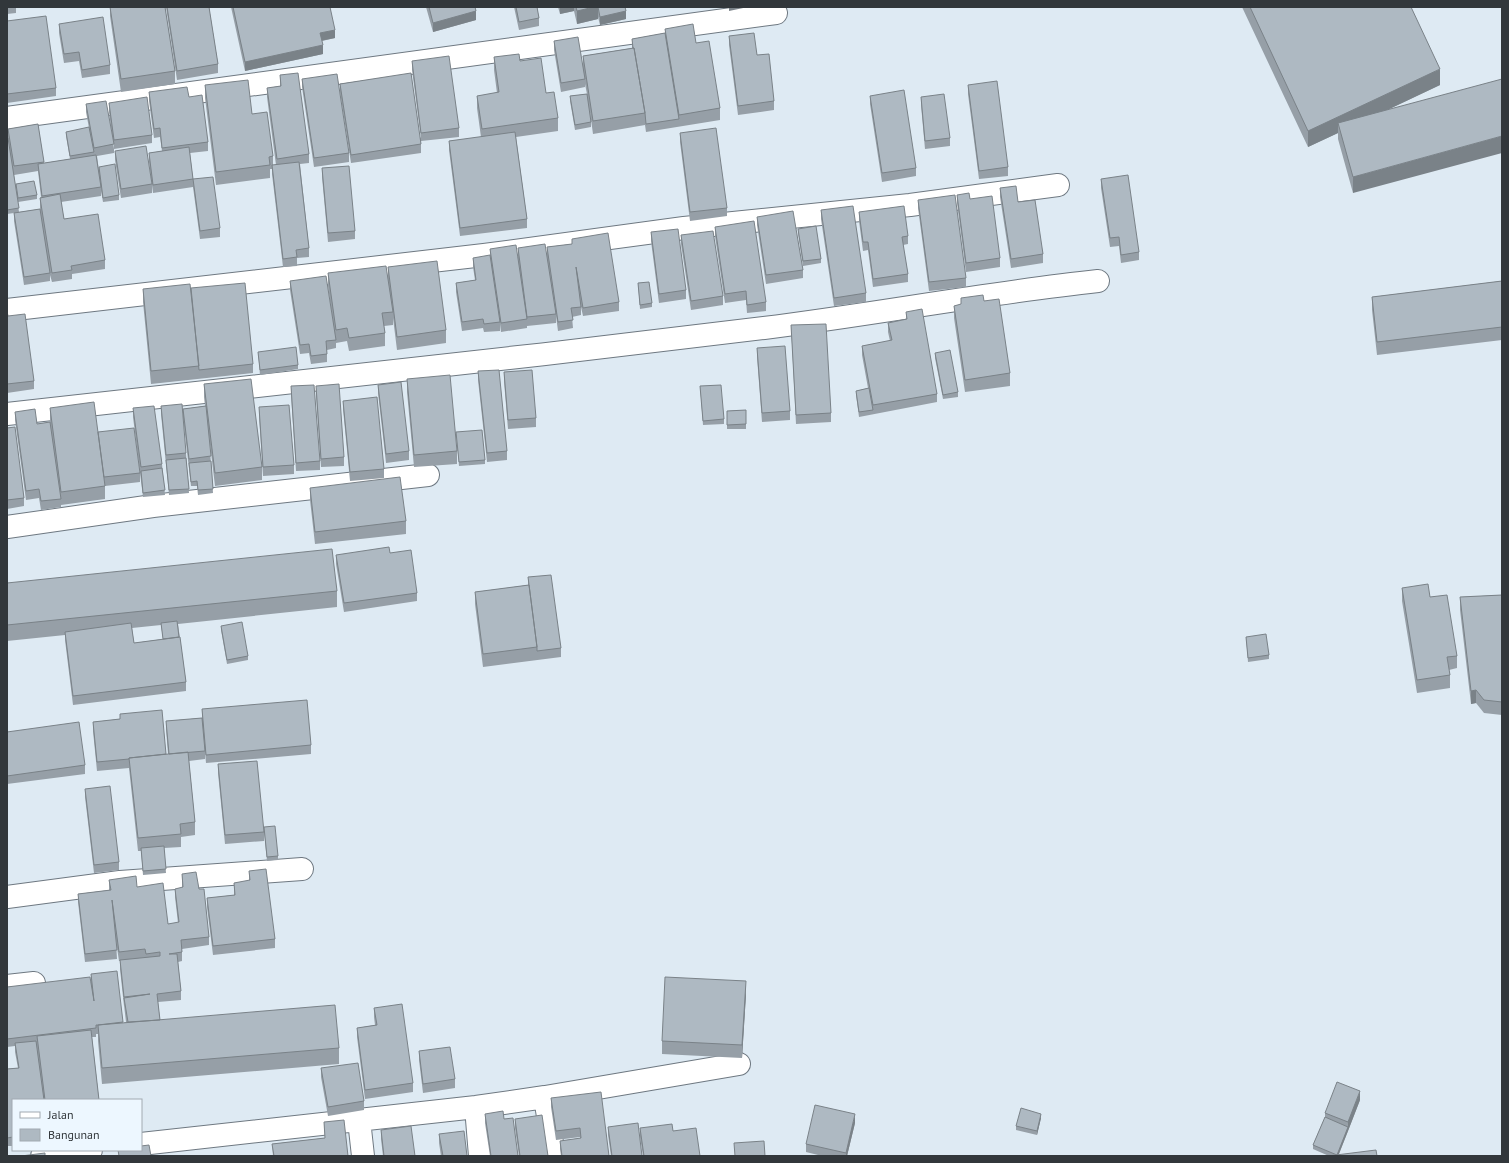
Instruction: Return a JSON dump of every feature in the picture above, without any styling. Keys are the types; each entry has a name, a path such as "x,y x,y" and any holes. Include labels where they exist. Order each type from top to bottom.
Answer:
{"street":[{"path":"7,118 776,13"},
{"path":"7,310 484,255 684,228 910,205 1058,185"},
{"path":"7,414 568,352 839,318 1043,287 1098,281"},
{"path":"7,527 153,506 428,475"},
{"path":"7,897 120,882 302,869"},
{"path":"7,986 34,983"},
{"path":"142,1144 359,1120 545,1097 739,1064"},
{"path":"545,1097 554,1156"},
{"path":"476,1106 480,1156"},
{"path":"359,1120 363,1156"},
{"path":"42,1156 83,1151"}],"building":[{"path":"110,7 165,7 175,71 121,79"},
{"path":"167,7 209,7 218,64 177,71"},
{"path":"233,7 330,7 335,30 320,33 323,45 245,62"},
{"path":"429,7 475,7 476,11 433,23"},
{"path":"516,7 537,7 539,18 519,22"},
{"path":"576,7 594,7 577,11"},
{"path":"598,7 625,7 626,11 600,17"},
{"path":"1250,7 1411,7 1440,69 1308,131"},
{"path":"46,16 56,88 7,94 7,21"},
{"path":"103,17 110,65 82,70 79,52 64,54 59,24"},
{"path":"693,24 696,43 709,41 720,108 679,115 665,29"},
{"path":"665,33 679,119 646,124 632,39"},
{"path":"754,33 757,55 769,54 774,101 738,106 729,36"},
{"path":"578,37 585,79 561,83 554,41"},
{"path":"634,48 645,113 593,121 583,56"},
{"path":"519,54 520,61 541,58 546,93 554,92 558,118 482,129 477,96 499,92 494,57"},
{"path":"449,56 459,128 421,133 412,61"},
{"path":"298,73 309,154 277,159 267,88 281,86 280,75"},
{"path":"411,73 421,144 351,155 340,84"},
{"path":"337,74 349,153 314,158 302,79"},
{"path":"1502,79 1502,136 1353,177 1338,123"},
{"path":"248,80 252,114 267,112 273,156 269,157 270,165 216,172 205,85"},
{"path":"997,81 1008,167 979,171 968,85"},
{"path":"187,87 189,97 202,95 208,142 162,148 160,128 154,129 149,92"},
{"path":"904,90 916,168 882,173 870,96"},
{"path":"587,94 591,122 575,125 570,96"},
{"path":"944,94 950,138 925,141 921,97"},
{"path":"147,97 152,135 114,140 109,103"},
{"path":"106,101 114,144 94,148 86,104"},
{"path":"38,124 44,162 14,166 8,129"},
{"path":"89,127 94,152 70,156 66,132"},
{"path":"716,128 727,208 690,212 680,133"},
{"path":"515,132 527,219 460,228 449,141"},
{"path":"7,138 19,208 7,210"},
{"path":"146,146 152,184 121,189 115,151"},
{"path":"189,147 193,179 153,185 149,153"},
{"path":"96,155 101,187 42,196 38,164"},
{"path":"299,162 309,248 296,250 297,257 283,259 272,165"},
{"path":"115,164 119,195 103,198 99,167"},
{"path":"349,166 355,231 328,233 322,168"},
{"path":"1128,175 1139,252 1121,255 1119,237 1110,238 1101,179"},
{"path":"213,177 220,228 200,231 193,179"},
{"path":"34,181 37,195 18,198 16,184"},
{"path":"1016,186 1018,202 1035,200 1043,254 1011,259 1000,188"},
{"path":"969,193 970,199 992,196 1000,258 966,263 957,195"},
{"path":"60,194 64,219 98,214 105,260 71,266 72,270 52,273 40,198"},
{"path":"955,195 966,278 929,282 918,200"},
{"path":"853,206 866,293 834,298 821,210"},
{"path":"904,206 908,236 902,237 908,274 873,279 868,242 863,242 859,212"},
{"path":"40,209 50,273 24,277 14,213"},
{"path":"793,211 803,270 766,275 757,217"},
{"path":"754,221 766,302 747,305 746,291 725,294 715,227"},
{"path":"816,226 821,259 803,261 798,229"},
{"path":"678,229 686,290 659,294 651,232"},
{"path":"713,231 723,296 691,301 681,235"},
{"path":"608,233 619,302 583,308 576,267 581,307 571,308 573,320 558,322 547,247 572,244 572,239"},
{"path":"545,244 556,314 527,317 518,248"},
{"path":"516,245 527,319 501,323 490,249"},
{"path":"490,255 500,322 484,324 483,319 462,322 456,283 476,280 473,258"},
{"path":"437,261 446,330 397,337 388,267"},
{"path":"386,266 393,312 382,313 385,333 349,338 347,328 336,330 328,273"},
{"path":"326,276 336,340 326,341 327,354 311,356 309,344 300,345 290,281"},
{"path":"1502,281 1502,327 1377,342 1372,297"},
{"path":"649,282 652,303 640,305 638,283"},
{"path":"245,283 253,364 199,370 191,288"},
{"path":"190,284 199,366 151,371 143,289"},
{"path":"983,295 984,301 999,299 1010,373 965,380 954,306 961,304 961,298"},
{"path":"922,309 937,394 873,405 862,346 892,340 888,323 907,319 906,312"},
{"path":"7,311 8,316 25,314 34,381 7,384"},
{"path":"826,324 831,413 796,415 791,325"},
{"path":"785,346 790,411 762,413 757,348"},
{"path":"296,347 298,365 260,370 258,352"},
{"path":"950,350 958,392 943,395 935,353"},
{"path":"499,370 507,451 487,453 478,371"},
{"path":"532,370 536,418 508,420 504,372"},
{"path":"450,375 457,451 414,455 407,379"},
{"path":"251,379 262,467 215,473 204,384"},
{"path":"401,382 409,451 386,454 378,385"},
{"path":"339,384 344,457 321,459 316,386"},
{"path":"314,385 320,461 296,463 291,386"},
{"path":"721,385 724,419 703,421 700,386"},
{"path":"869,388 873,410 859,412 856,391"},
{"path":"377,397 384,469 350,472 343,401"},
{"path":"94,402 105,486 61,492 50,408"},
{"path":"182,404 186,453 166,455 161,406"},
{"path":"289,405 294,465 263,467 259,407"},
{"path":"154,406 162,464 141,467 133,408"},
{"path":"206,406 211,456 189,459 183,409"},
{"path":"35,409 37,424 50,422 61,499 41,501 39,489 26,491 15,412"},
{"path":"746,410 746,424 727,425 727,411"},
{"path":"15,427 24,498 7,500 7,428"},
{"path":"134,428 140,473 104,477 98,432"},
{"path":"482,430 485,460 459,462 456,432"},
{"path":"186,458 189,489 169,490 166,460"},
{"path":"211,461 213,489 198,490 197,481 191,482 189,463"},
{"path":"162,468 165,490 143,493 141,471"},
{"path":"400,477 406,521 315,532 310,488"},
{"path":"389,547 390,553 411,550 417,593 344,603 336,555"},
{"path":"332,549 337,591 7,625 7,583"},
{"path":"551,575 561,648 537,651 528,577"},
{"path":"1428,584 1430,597 1447,595 1457,656 1447,657 1450,675 1417,680 1402,588"},
{"path":"529,585 537,647 483,654 475,592"},
{"path":"1502,595 1502,702 1484,700 1476,690 1471,691 1460,597"},
{"path":"177,621 179,637 163,639 161,623"},
{"path":"242,622 248,656 227,660 221,626"},
{"path":"131,623 134,643 180,637 186,682 73,696 65,632"},
{"path":"1266,634 1269,655 1248,658 1246,637"},
{"path":"307,700 311,745 206,755 202,709"},
{"path":"162,710 166,754 97,762 93,722 120,719 120,714"},
{"path":"202,718 205,751 169,754 166,721"},
{"path":"79,722 85,765 7,776 7,732"},
{"path":"188,752 195,822 180,824 181,834 138,838 129,758"},
{"path":"257,761 264,832 225,835 218,764"},
{"path":"110,786 119,862 94,865 85,789"},
{"path":"275,826 278,856 267,857 264,827"},
{"path":"164,846 166,869 143,871 141,848"},
{"path":"266,869 275,939 213,946 207,898 235,895 234,883 250,880 249,871"},
{"path":"196,872 199,889 204,889 209,937 181,940 182,952 169,954 177,954 181,991 157,994 160,1020 128,1022 124,998 150,994 124,997 120,960 160,956 160,952 146,954 145,949 119,952 112,900 117,950 85,954 78,894 111,890 109,880 136,876 137,887 163,883 168,924 179,922 175,889 183,887 182,874"},
{"path":"117,971 123,1022 96,1025 96,1028 7,1039 7,987 90,977 94,1001 91,974"},
{"path":"665,977 746,981 742,1045 662,1041"},
{"path":"402,1004 413,1083 365,1090 357,1028 377,1025 374,1008"},
{"path":"335,1005 339,1048 102,1068 98,1025"},
{"path":"91,1030 99,1099 45,1099 37,1036"},
{"path":"36,1041 44,1099 12,1099 12,1137 7,1138 7,1069 19,1068 15,1043"},
{"path":"450,1047 455,1079 423,1084 419,1051"},
{"path":"358,1063 364,1101 328,1107 321,1068"},
{"path":"1337,1082 1360,1091 1348,1122 1325,1113"},
{"path":"601,1092 609,1156 562,1156 560,1141 581,1138 580,1128 556,1131 551,1098"},
{"path":"815,1105 855,1114 846,1153 806,1144"},
{"path":"1021,1108 1041,1114 1037,1131 1016,1126"},
{"path":"503,1111 504,1119 513,1118 518,1156 491,1156 485,1114"},
{"path":"542,1115 548,1156 520,1156 515,1119"},
{"path":"1325,1117 1348,1127 1337,1155 1313,1145"},
{"path":"344,1120 348,1156 274,1156 272,1144 325,1138 324,1122"},
{"path":"638,1123 642,1156 612,1156 608,1127"},
{"path":"672,1124 673,1131 696,1128 700,1156 644,1156 640,1128"},
{"path":"411,1126 415,1156 384,1156 381,1130"},
{"path":"464,1131 467,1156 443,1156 439,1134"},
{"path":"764,1141 765,1156 735,1156 734,1143"},
{"path":"149,1145 151,1156 119,1156 118,1151 142,1151 142,1146"},
{"path":"1376,1150 1377,1156 1328,1156"},
{"path":"45,1153 45,1156 21,1156"}]}
